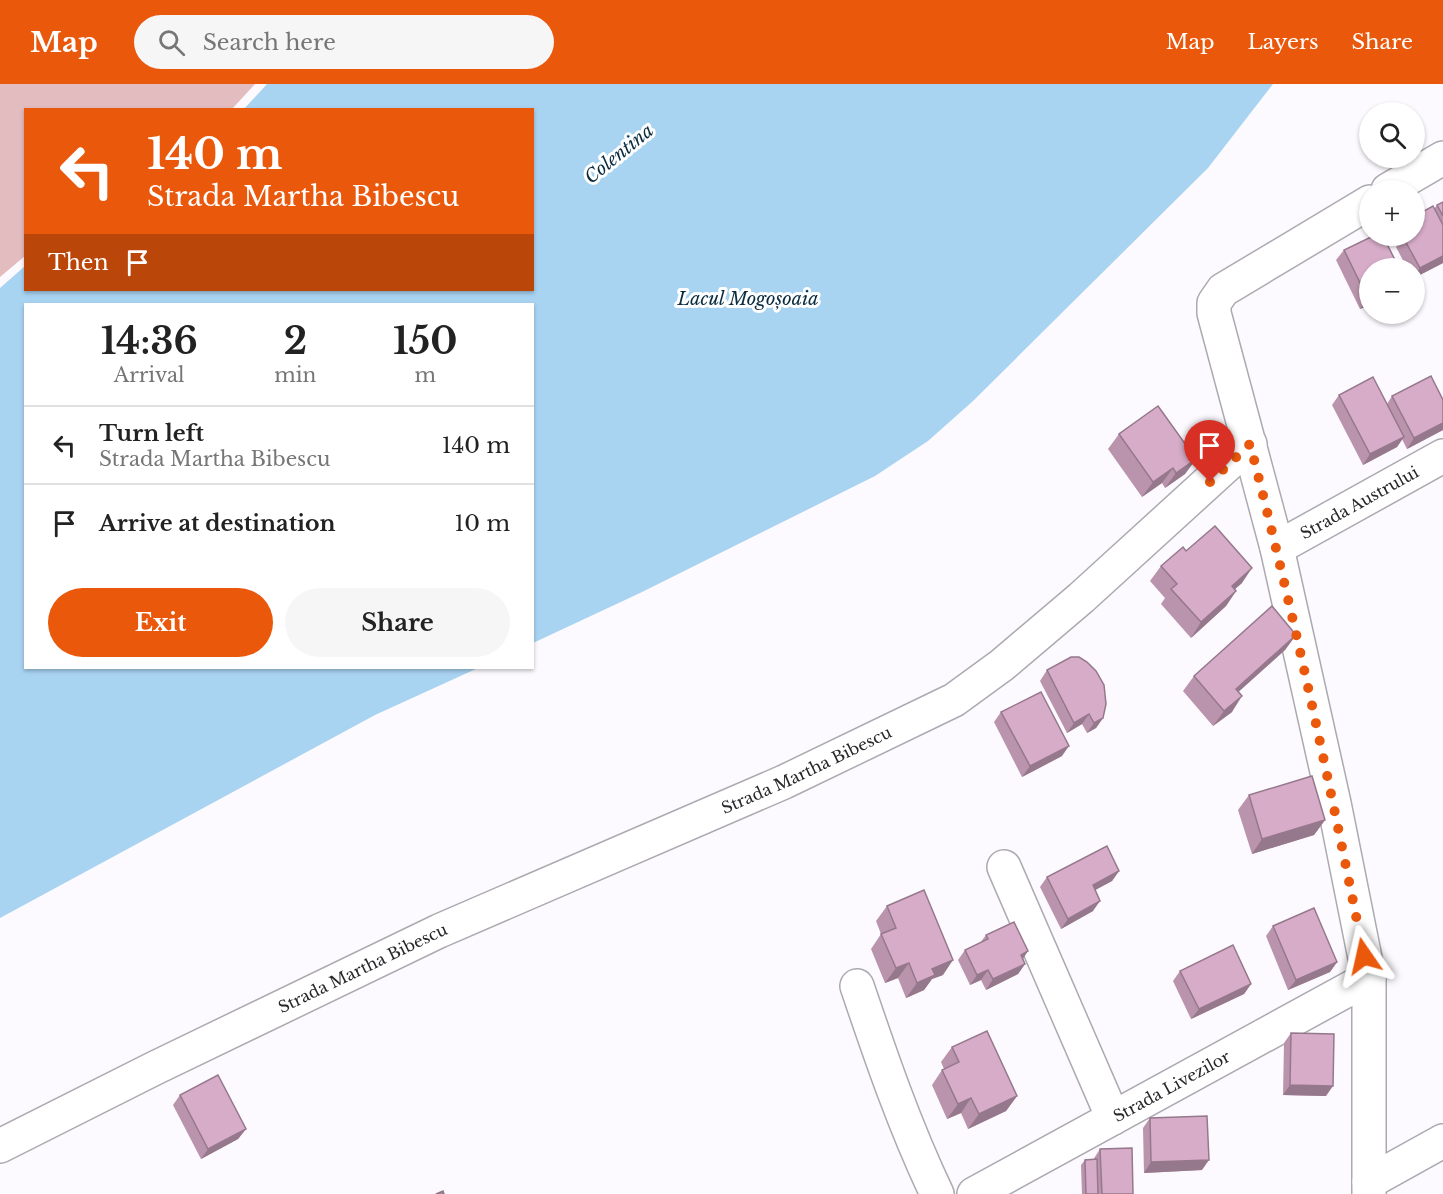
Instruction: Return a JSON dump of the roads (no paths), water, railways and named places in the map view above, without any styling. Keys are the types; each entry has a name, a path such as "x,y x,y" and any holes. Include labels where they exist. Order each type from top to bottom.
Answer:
{"street":[{"path":"1405,180 1443,158"},
{"path":"1359,208 1223,290 1214,303 1214,313 1277,548 1334,803 1369,978 1369,1188"},
{"name":"Strada Martha Bibescu","path":"0,1146 155,1068 439,931 784,782 954,700 1002,664 1081,598 1250,444"},
{"name":"Strada Austrului","path":"1277,548 1443,456"},
{"path":"1005,867 1113,1118"},
{"name":"Strada Livezilor","path":"974,1194 1029,1179 1113,1118 1369,978"},
{"path":"857,986 888,1078 917,1153 937,1194"},
{"path":"1369,1188 1443,1141"}],"water":[{"name":"Lacul Mogoșoaia","path":"267,84 1273,84 1208,168 973,401 928,441 875,476 640,593 534,643 534,303 24,303 24,669 476,669 375,715 0,918 0,288 24,267 24,291 534,291 534,108 245,108"}],"water label":[{"name":"Colentina","path":"619,154"}]}
